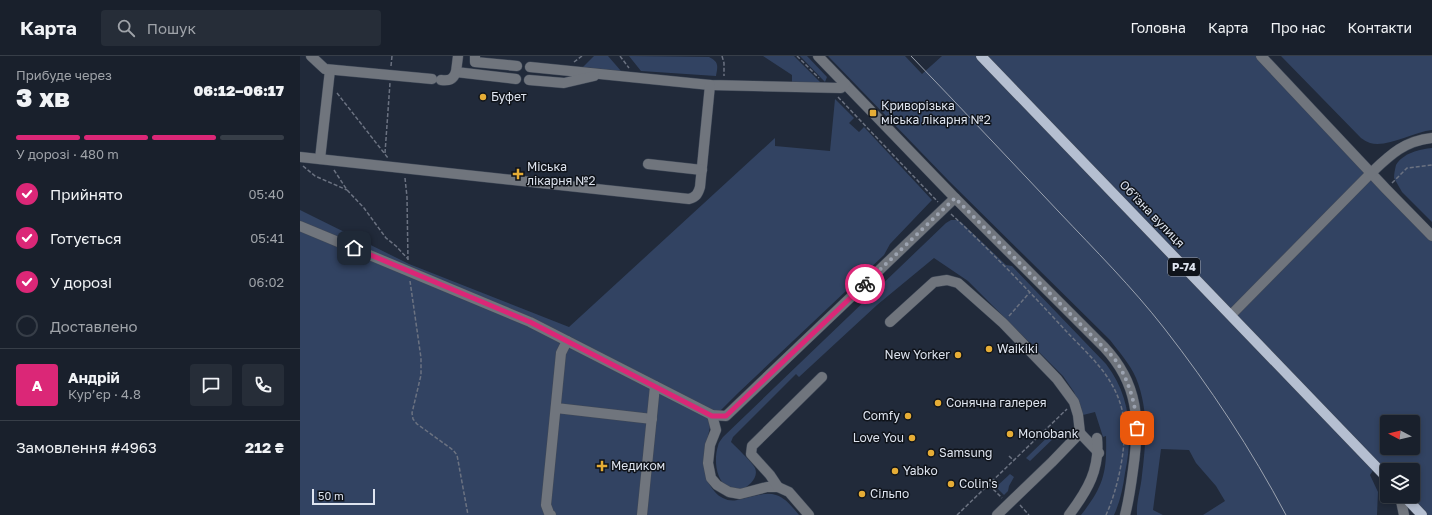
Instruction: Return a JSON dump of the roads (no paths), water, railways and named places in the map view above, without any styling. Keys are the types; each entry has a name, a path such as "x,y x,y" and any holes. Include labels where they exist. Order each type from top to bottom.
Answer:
{"main road":[{"name":"Обʼїзна вулиця","path":"981,56 1380,471"},
{"path":"1411,503 1422,515"}],"street":[{"path":"310,56 325,69 330,70 436,80 451,80 454,77 458,56"},
{"path":"475,56 475,62 517,66"},
{"path":"818,56 955,198 1114,358 1129,387 1136,415 1137,441 1125,515"},
{"path":"1261,56 1432,236"},
{"path":"530,67 723,86 841,88 845,84"},
{"path":"320,159 330,70"},
{"path":"456,72 516,79"},
{"path":"529,80 564,83 600,74"},
{"path":"300,157 689,199 695,197 699,193 710,85"},
{"path":"1231,315 1371,173 1399,148 1432,138"},
{"path":"648,164 702,170"},
{"path":"300,226 530,322 712,416 726,416 955,198"},
{"path":"890,322 934,282 947,280 958,283 1003,323 1057,379 1074,402 1078,415 1080,433 1098,453"},
{"path":"552,515 549,513 546,505 561,352 567,341"},
{"path":"778,487 770,475 751,454 752,446 822,377"},
{"path":"642,515 655,386"},
{"path":"556,408 652,419"},
{"path":"712,416 716,430 710,445 708,462 711,478 717,485 729,492 740,494 767,487 778,487 789,492 809,515"},
{"path":"997,515 1080,433"},
{"path":"1069,515 1092,481 1098,453 1097,438"},
{"path":"1128,502 1131,515"},
{"path":"1401,503 1404,515"}],"tram line":[{"path":"911,56 1113,269 1152,313 1198,373 1229,419 1259,466 1286,515"}],"place":[{"name":"Буфет","path":"483,97"},
{"name":"Криворізька міська лікарня №2","path":"873,113"},
{"name":"Міська лікарня №2","path":"518,174"},
{"name":"Waikiki","path":"989,349"},
{"name":"New Yorker","path":"958,355"},
{"name":"Сонячна галерея","path":"938,403"},
{"name":"Comfy","path":"908,416"},
{"name":"Monobank","path":"1010,434"},
{"name":"Love You","path":"912,438"},
{"name":"Samsung","path":"931,453"},
{"name":"Медиком","path":"602,466"},
{"name":"Yabko","path":"895,471"},
{"name":"Colin's","path":"951,484"},
{"name":"Сільпо","path":"862,494"}]}
